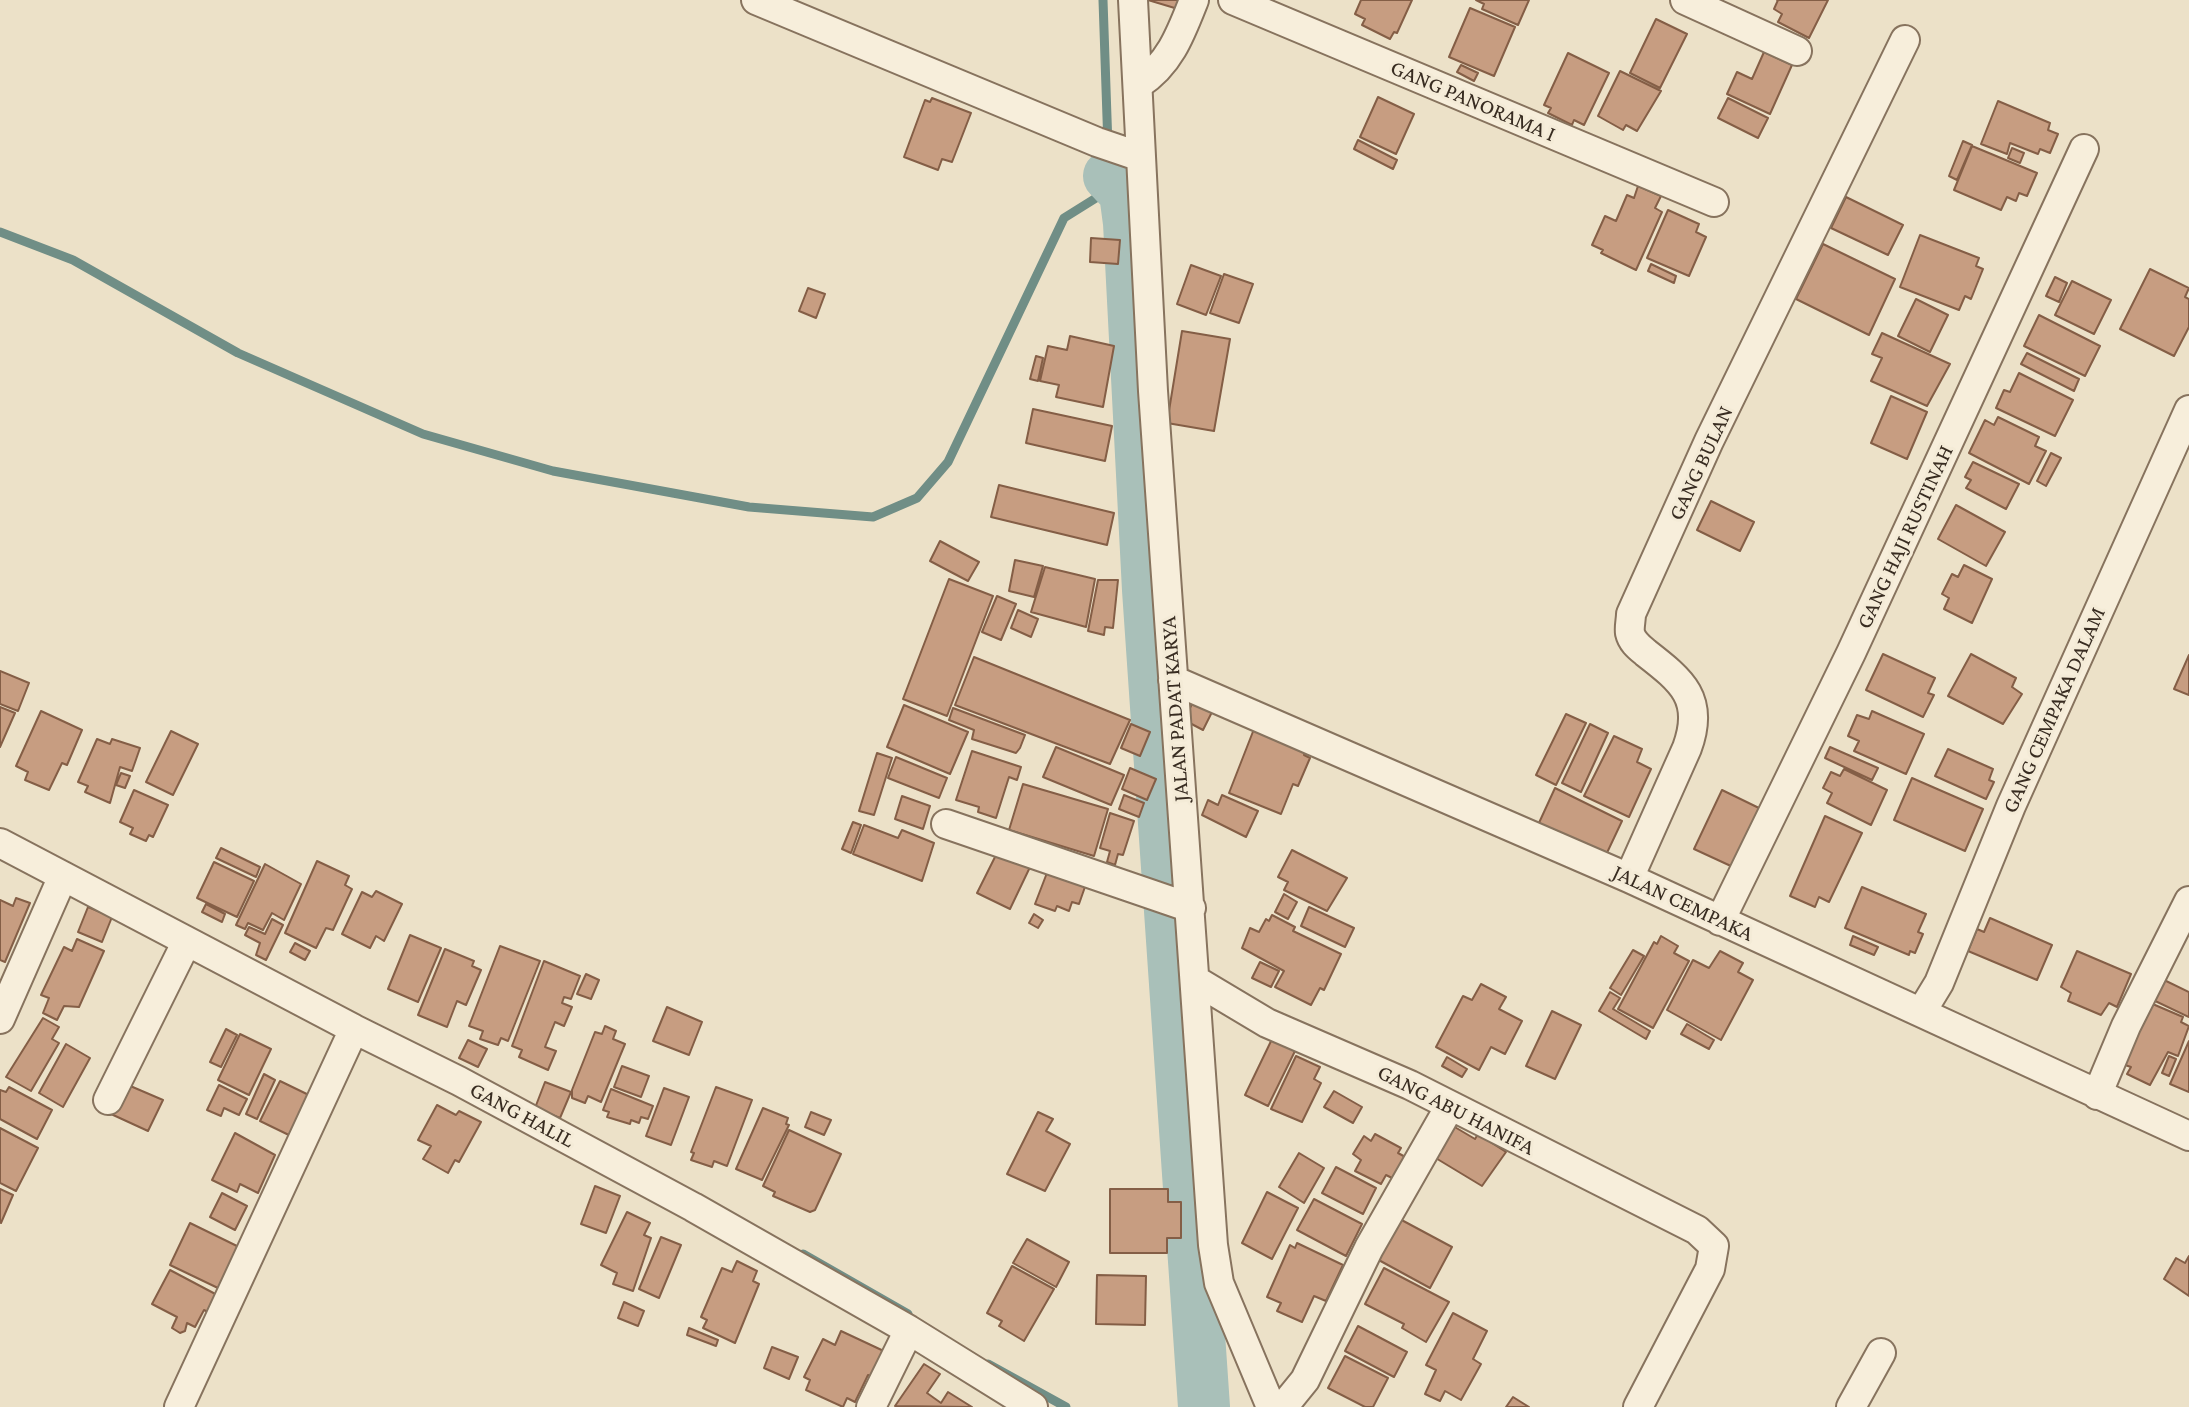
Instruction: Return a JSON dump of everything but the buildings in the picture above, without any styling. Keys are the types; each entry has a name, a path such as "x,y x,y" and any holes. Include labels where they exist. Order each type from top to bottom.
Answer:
{"street":[{"path":"756,0 1097,142 1136,155"},
{"name":"JALAN PADAT KARYA","path":"1133,0 1139,84 1136,155 1191,908 1203,1129 1217,1270 1271,1407"},
{"path":"1139,84 1157,72 1168,59 1194,0"},
{"name":"GANG PANORAMA I","path":"1233,0 1714,202"},
{"path":"1685,0 1797,51"},
{"name":"GANG BULAN","path":"1629,878 1690,740 1693,710 1688,691 1636,645 1630,634 1631,614 1709,441 1905,40"},
{"name":"GANG HAJI RUSTINAH","path":"1720,921 1851,653 2084,149"},
{"name":"GANG CEMPAKA DALAM","path":"1922,1011 1939,983 2011,806 2189,410"},
{"name":"JALAN CEMPAKA","path":"1173,680 1629,878 2189,1136"},
{"path":"946,824 1191,908"},
{"name":"GANG HALIL","path":"0,843 186,943 459,1081 693,1207 909,1330 1033,1407"},
{"path":"0,1019 63,876"},
{"path":"2097,1095 2126,1026 2189,901"},
{"path":"108,1100 186,943"},
{"name":"GANG ABU HANIFA","path":"1195,980 1267,1023 1364,1063 1697,1230 1714,1246 1710,1269 1638,1407"},
{"path":"179,1407 354,1029"},
{"path":"1283,1407 1305,1380 1369,1248 1450,1106"},
{"path":"871,1407 909,1330"},
{"path":"1851,1407 1881,1353"}],"waterway":[{"path":"0,232 73,260 238,353 423,434 553,471 749,507 873,517 917,498 948,462 1064,218 1096,198 1109,176 1103,0"},
{"path":"1109,176 1125,193 1129,223 1148,590 1204,1407"},
{"path":"803,1254 908,1314"},
{"path":"988,1364 1066,1407"}]}
